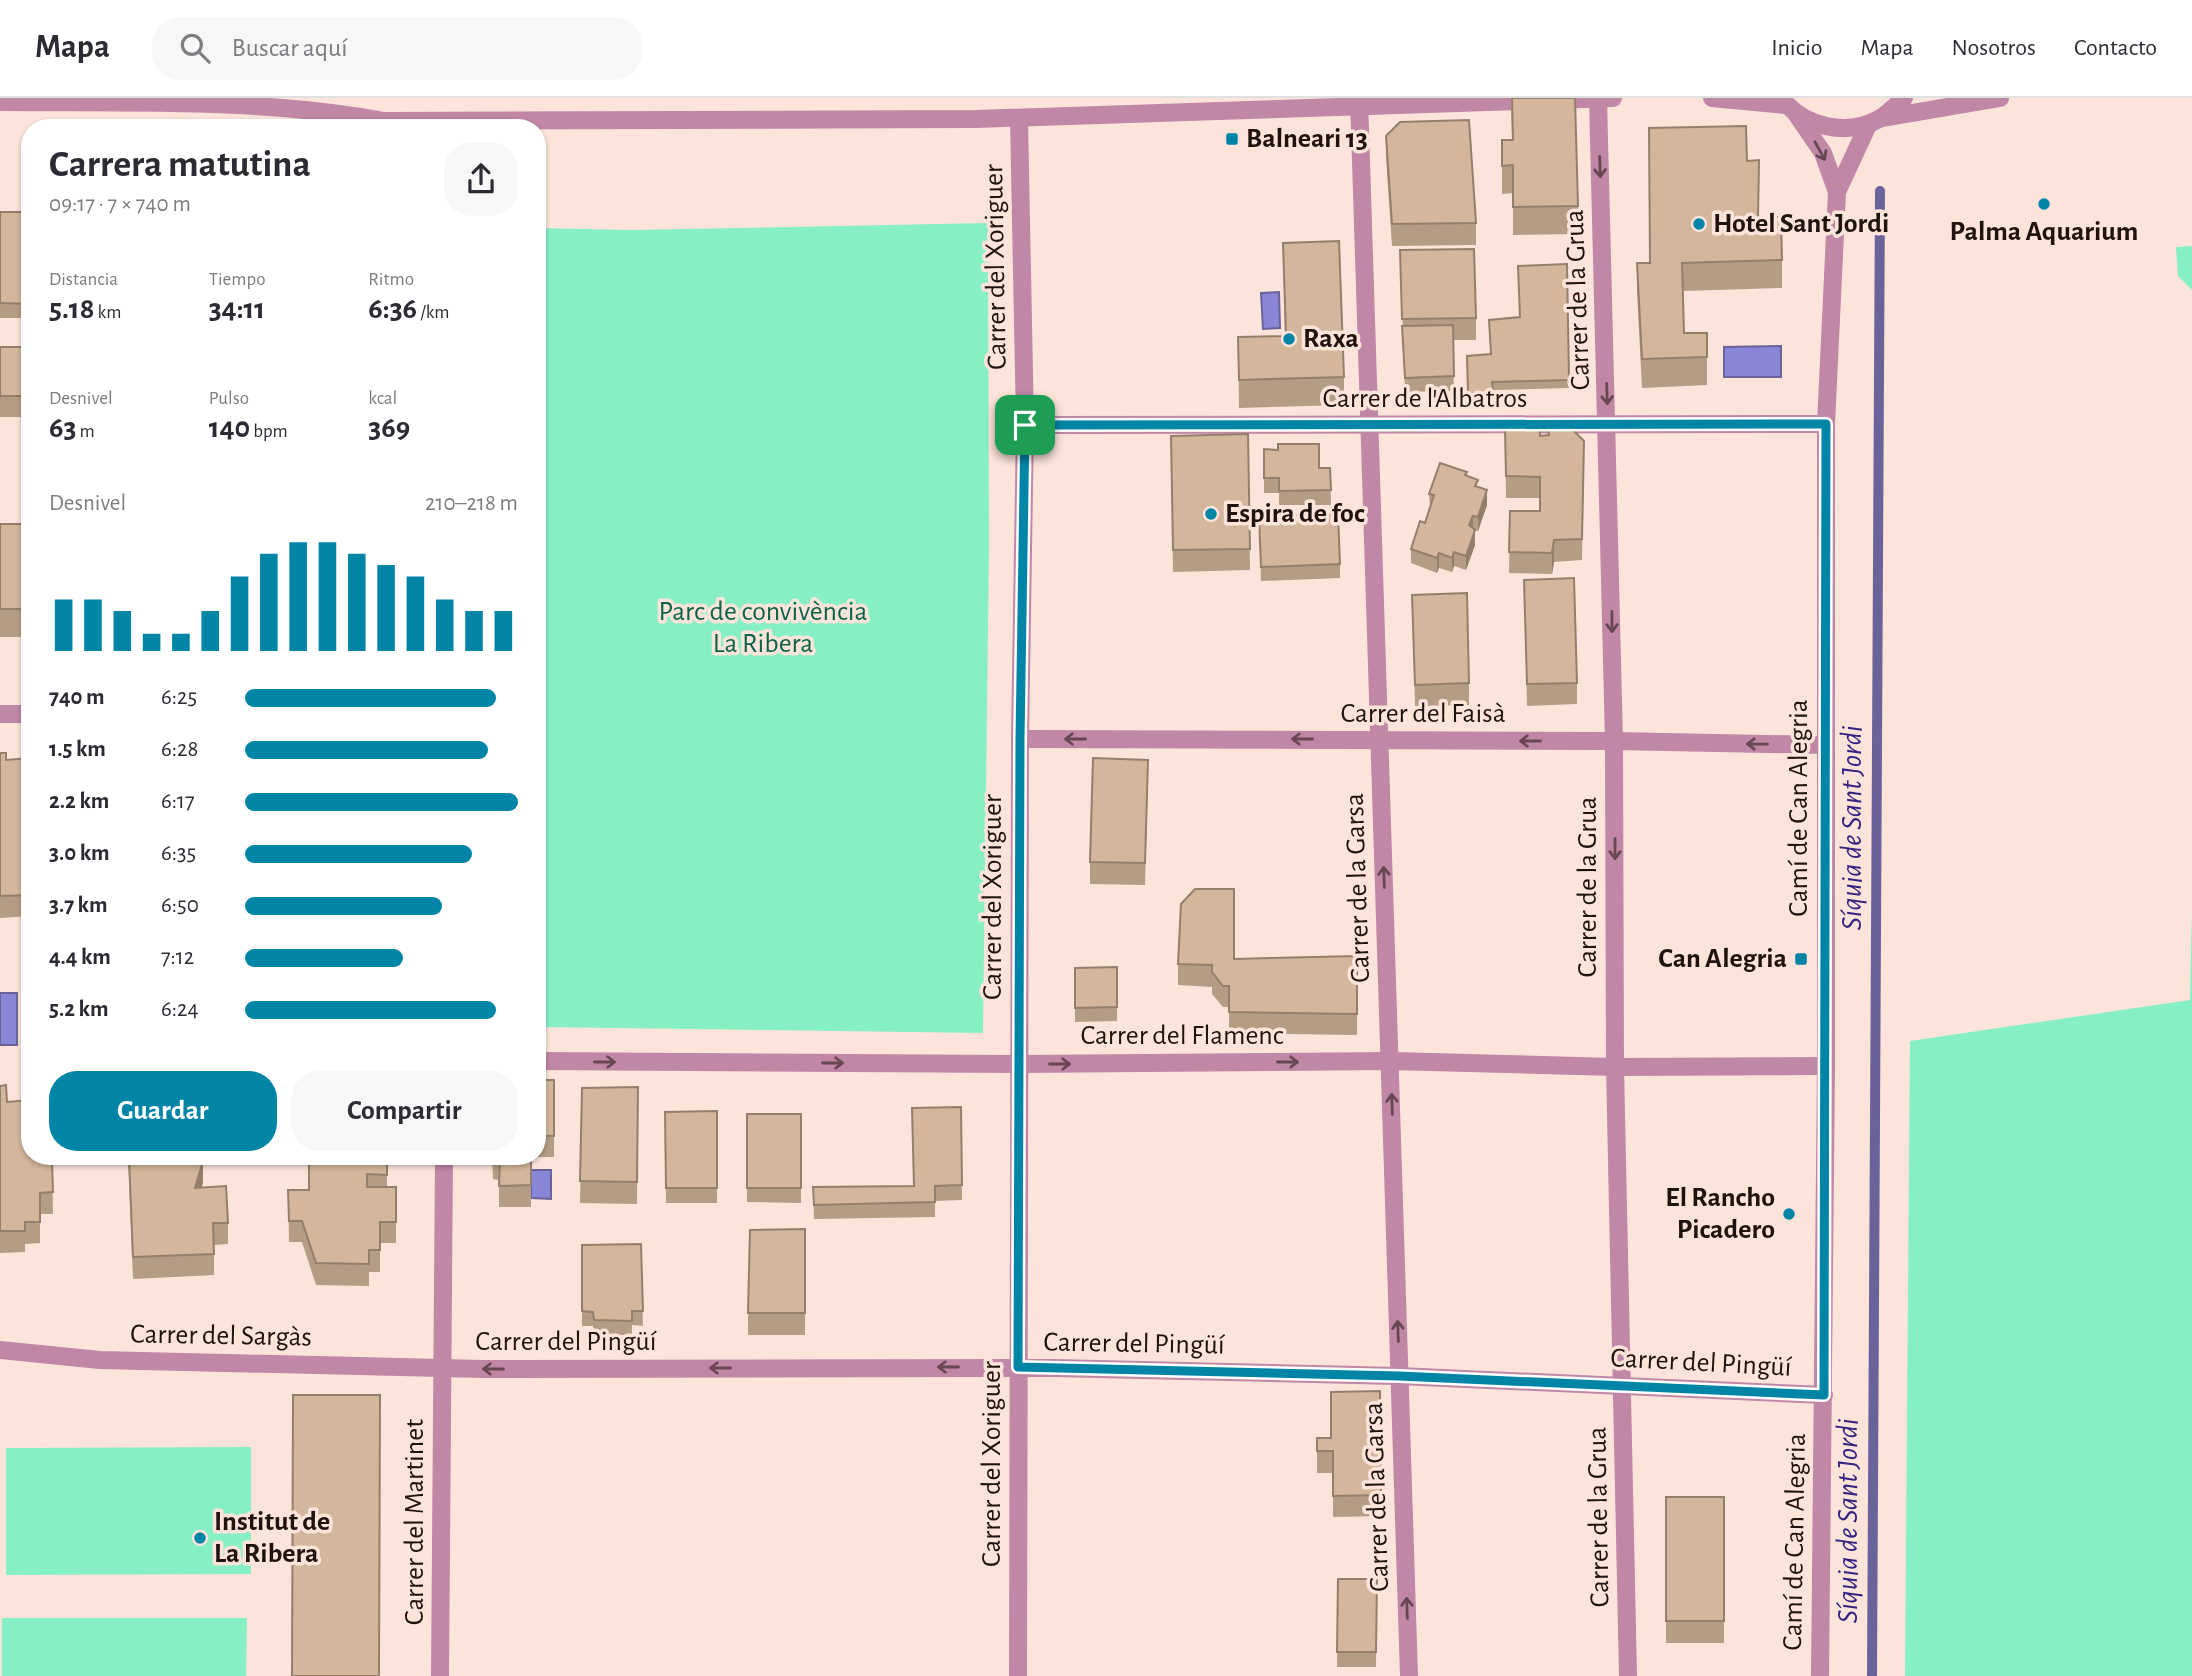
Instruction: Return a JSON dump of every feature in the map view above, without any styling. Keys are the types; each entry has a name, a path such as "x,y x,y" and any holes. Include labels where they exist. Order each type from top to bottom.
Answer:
{"street":[{"name":"Carrer de la Grua","path":"1598,98 1614,741 1615,1068 1628,1676"},
{"path":"546,122 1019,118 1359,102 1613,98"},
{"path":"1712,98 1788,105 1830,128 2000,98"},
{"path":"1837,192 1875,121 1904,98"},
{"path":"0,102 153,103 325,109 365,119"},
{"name":"Carrer de la Garsa","path":"1359,102 1409,1676"},
{"path":"1788,105 1823,153 1837,192"},
{"name":"Carrer del Xoriguer","path":"1018,1676 1018,1064 1025,425 1019,118"},
{"name":"Camí de Can Alegria","path":"1820,1676 1826,1066 1826,424 1837,192"},
{"name":"Carrer de l'Albatros","path":"1025,425 1826,424"},
{"path":"0,713 21,714"},
{"name":"Carrer del Faisà","path":"1020,739 1614,741 1825,745"},
{"name":"Carrer del Flamenc","path":"546,1062 1018,1064 1391,1061 1615,1068 1826,1066"},
{"path":"442,1367 444,1165"},
{"name":"Carrer del Sargàs","path":"0,1350 100,1360 442,1367"},
{"name":"Carrer del Pingüí","path":"442,1367 1018,1367 1399,1376 1824,1395"},
{"name":"Carrer del Martinet","path":"440,1676 442,1367"}],"green space":[{"name":"Parc de convivència La Ribera","path":"988,223 989,547 983,1033 546,1027 546,228 632,230"},
{"path":"2192,246 2192,290 2178,276 2176,247"},
{"path":"2192,911 2192,1676 1905,1676 1910,1041 2190,1000"},
{"path":"251,1447 251,1574 6,1575 6,1448"},
{"path":"2,1618 247,1618 246,1676 2,1676"}],"shaded area":[{"path":"1279,292 1280,328 1263,329 1261,293"},
{"path":"1781,346 1781,377 1724,377 1724,347"},
{"path":"0,993 17,993 17,1045 0,1045"},
{"path":"531,1170 551,1170 551,1199 531,1198"}],"building":[{"path":"1512,98 1575,98 1578,206 1513,207 1513,165 1502,166 1502,140 1513,140"},
{"path":"1469,120 1476,223 1392,224 1386,136 1400,122"},
{"path":"1746,126 1747,161 1759,160 1758,218 1781,217 1782,260 1682,263 1684,333 1707,333 1707,357 1642,359 1637,263 1650,263 1649,128"},
{"path":"0,212 21,212 21,304 0,303"},
{"path":"1339,241 1344,377 1239,380 1238,337 1286,336 1283,243"},
{"path":"1474,249 1476,318 1402,319 1400,250"},
{"path":"1567,264 1569,380 1492,382 1493,393 1468,393 1467,356 1491,354 1489,320 1520,317 1518,266"},
{"path":"1453,325 1454,376 1405,378 1402,326"},
{"path":"0,347 21,347 21,396 0,396"},
{"path":"1570,427 1584,441 1582,539 1554,540 1552,553 1509,552 1510,511 1540,511 1540,477 1506,476 1505,428 1540,428 1540,436 1549,435 1548,429"},
{"name":"Espira de foc","path":"1248,434 1250,549 1173,550 1171,436"},
{"path":"1278,444 1319,444 1319,468 1330,468 1331,490 1279,491 1279,478 1264,478 1264,449 1278,450"},
{"path":"1440,463 1467,472 1465,475 1478,480 1475,486 1487,490 1478,517 1473,516 1469,525 1475,530 1466,556 1454,552 1452,558 1439,553 1437,558 1411,549 1420,521 1425,523 1434,495 1429,494"},
{"path":"1338,514 1340,564 1261,567 1259,517"},
{"path":"0,524 21,524 21,609 0,609"},
{"path":"1574,578 1577,683 1527,684 1524,580"},
{"path":"1467,593 1469,683 1415,685 1412,595"},
{"path":"0,753 6,753 6,760 21,759 21,895 0,896"},
{"path":"1093,758 1148,760 1145,863 1090,862"},
{"path":"1195,889 1234,889 1234,959 1357,956 1357,1014 1229,1012 1229,986 1223,986 1212,972 1212,965 1178,964 1181,904"},
{"path":"1117,967 1117,1007 1075,1008 1075,968"},
{"path":"546,1080 554,1080 554,1136 546,1136"},
{"path":"6,1085 7,1102 21,1101 21,1165 52,1165 53,1192 40,1193 40,1222 25,1222 25,1231 0,1231 0,1086"},
{"path":"638,1087 637,1182 580,1181 582,1088"},
{"path":"961,1107 962,1185 935,1186 935,1202 814,1205 813,1187 914,1186 912,1108"},
{"path":"717,1111 717,1188 666,1188 665,1112"},
{"path":"747,1114 801,1114 801,1188 747,1188"},
{"path":"129,1165 202,1165 195,1188 226,1186 228,1223 213,1223 214,1254 133,1257"},
{"path":"309,1165 387,1165 387,1175 367,1174 367,1187 396,1187 396,1222 380,1222 380,1250 369,1250 369,1264 316,1263 302,1221 289,1221 288,1190 309,1190"},
{"path":"500,1165 531,1165 531,1185 499,1186"},
{"path":"805,1229 805,1313 748,1313 750,1230"},
{"path":"641,1244 643,1311 632,1311 632,1321 594,1320 593,1312 582,1311 582,1245"},
{"path":"1380,1391 1381,1495 1333,1496 1333,1451 1317,1451 1317,1438 1331,1438 1331,1392"},
{"path":"293,1395 380,1395 379,1676 292,1676"},
{"path":"1666,1497 1724,1497 1724,1621 1666,1621"},
{"path":"1338,1579 1377,1579 1376,1652 1337,1652"}],"waterway":[{"name":"Síquia de Sant Jordi","path":"1872,1676 1880,191"}],"place":[{"name":"Balneari 13","path":"1232,139"},
{"name":"Palma Aquarium","path":"2044,204"},
{"name":"Hotel Sant Jordi","path":"1699,224"},
{"name":"Raxa","path":"1289,339"},
{"name":"Espira de foc","path":"1211,514"},
{"name":"Can Alegria","path":"1801,959"},
{"name":"El Rancho Picadero","path":"1789,1214"},
{"name":"Institut de La Ribera","path":"200,1538"}],"route":[{"path":"1826,424 1824,1395 1399,1376 1018,1367 1020,739 1025,425 1826,424"}]}
